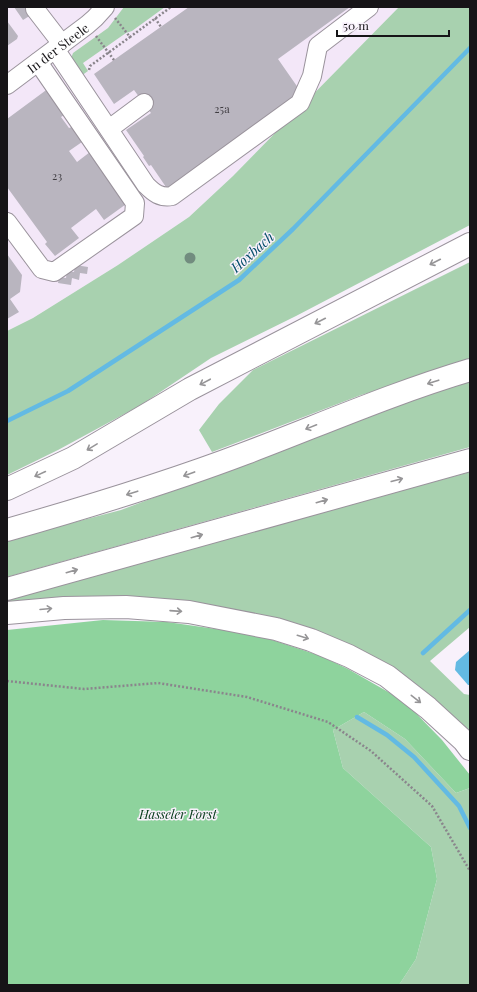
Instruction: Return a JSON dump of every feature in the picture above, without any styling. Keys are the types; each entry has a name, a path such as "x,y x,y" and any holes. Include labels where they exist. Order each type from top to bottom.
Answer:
{"highway":[{"path":"7,490 73,458 190,389 470,244"},
{"path":"7,530 95,505 169,481 378,401 470,370"},
{"path":"7,589 470,460"},
{"path":"7,613 64,608 126,607 189,612 276,629 312,640 349,656 387,676 428,708 464,741 470,749"}],"street":[{"path":"35,9 59,47 77,82 109,129 131,149 146,185 155,194 164,197 172,196 300,103 312,76 318,46 369,7"},
{"name":"In der Steele","path":"7,85 59,47 104,8"},
{"path":"7,222 42,269 54,272 134,216 135,203 38,62"},
{"path":"109,129 144,103"}],"path":[{"path":"77,82 88,74 90,66 171,7"},
{"path":"104,8 114,17 130,37"},
{"path":"155,18 161,27"},
{"path":"87,24 114,60"},
{"path":"7,681 84,689 158,683 247,697 328,722 371,751 432,806 470,871"}],"shaded area":[{"path":"7,7 399,7 233,176 189,217 118,265 33,318 7,331"}],"green space":[{"path":"124,7 165,7 132,31 126,33 83,63 88,71 81,76 70,61 73,53 108,28"},
{"path":"399,7 470,7 470,225 296,316 211,358 141,405 58,450 7,475 7,331 33,318 118,265 189,217 233,176"},
{"path":"470,262 470,362 361,395 212,452 199,430 219,404 253,370"},
{"path":"470,381 470,447 7,577 7,540 121,510 394,407"},
{"path":"470,472 470,627 430,661 464,694 470,695 470,736 278,622 7,606 7,597"},
{"name":"Hasseler Forst","path":"103,620 167,622 257,635 321,656 348,669 404,701 442,740 470,775 470,788 456,793 405,739 364,712 333,730 343,768 431,847 437,879 416,959 399,985 7,985 7,630"},
{"path":"364,712 405,739 456,793 470,788 470,985 399,985 416,959 437,879 431,847 343,768 333,730"}],"water":[{"path":"470,650 470,685 468,685 455,670 456,662"}],"building":[{"path":"14,7 38,7 31,15 23,20"},
{"path":"189,7 350,7 278,59 301,92 168,190 151,165 149,166 126,130 151,113 134,90 114,104 94,74"},
{"path":"7,21 18,36 17,39 7,46"},
{"path":"49,88 67,113 61,117 69,128 72,127 82,142 69,151 77,162 90,152 129,202 104,220 96,209 71,228 79,238 55,256 45,244 47,242 7,187 7,119"},
{"path":"7,254 22,275 20,292 10,299 19,312 7,319"},
{"path":"75,265 88,267 87,274 80,273 79,280 72,278 71,285 58,283 59,277 66,278 67,271 74,272"}],"waterway":[{"name":"Hoxbach","path":"7,421 68,391 239,280 293,229 470,48"},
{"path":"423,653 470,610"},
{"path":"357,717 387,735 414,757 459,806 470,828"}]}
